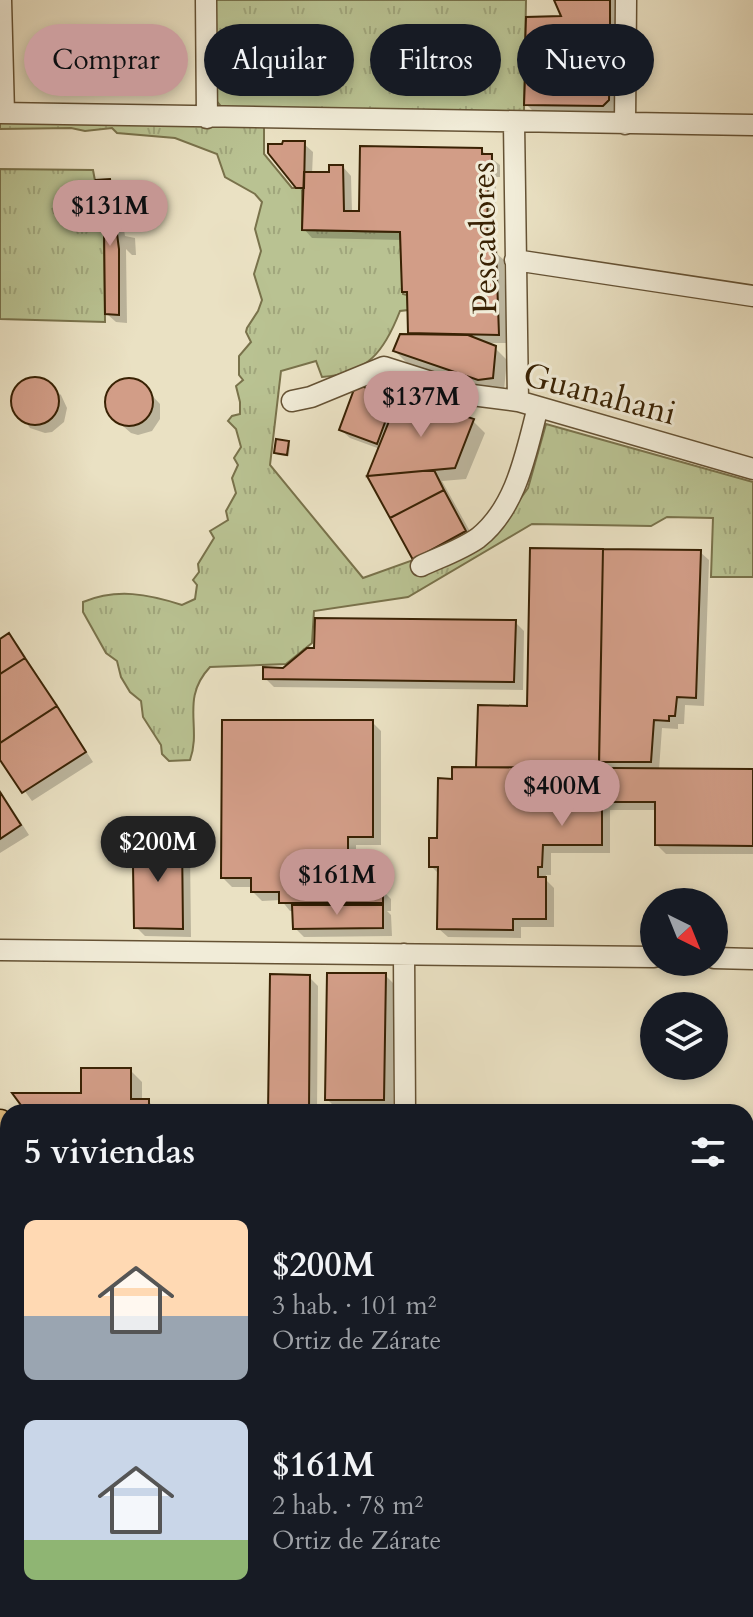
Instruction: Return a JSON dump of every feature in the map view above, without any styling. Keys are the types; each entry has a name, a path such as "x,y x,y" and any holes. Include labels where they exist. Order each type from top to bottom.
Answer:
{"street":[{"path":"1,0 2,113 753,125"},
{"path":"206,0 207,118"},
{"path":"625,124 626,0"},
{"name":"Pescadores","path":"421,566 463,547 489,526 513,490 528,404 515,260 514,123"},
{"path":"515,260 753,296"},
{"name":"Guanahani","path":"292,401 329,390 384,367 472,395 528,404 753,469"},
{"path":"0,950 640,957"},
{"path":"404,954 405,1104"},
{"path":"728,958 753,959"}],"green space":[{"path":"216,0 526,0 526,24 517,24 517,96 524,96 524,111 223,109 214,96 354,96 354,24 216,24"},
{"path":"0,118 264,127 264,154 292,188 304,188 302,230 400,232 403,294 407,295 408,310 400,311 388,338 372,358 351,371 322,377 316,361 281,371 270,465 363,578 413,560 431,572 490,541 528,488 546,424 753,482 753,577 711,577 713,518 667,517 651,526 532,524 408,597 314,611 312,643 286,664 210,667 196,690 190,760 169,761 162,754 161,745 143,717 141,701 130,692 121,677 117,661 106,653 83,612 83,602 120,594 157,598 182,605 195,599 197,585 193,580 199,572 198,564 214,538 210,531 228,520 226,511 236,493 232,478 238,465 234,458 241,447 236,429 228,421 240,414 236,386 243,380 239,375 239,356 251,342 247,328 262,300 254,274 261,251 255,229 262,202 255,194 225,177 217,154 175,138 117,133 112,128 85,131 71,128 0,129"},
{"path":"0,169 93,170 104,228 105,322 0,319"}],"building":[{"path":"554,0 610,0 610,24 526,24 526,17 561,16"},
{"path":"524,96 609,96 603,106 524,105"},
{"path":"283,141 305,141 304,188 296,188 268,153 268,144 282,144"},
{"path":"360,146 482,148 482,154 492,154 492,168 488,169 487,250 496,249 499,335 408,333 407,292 402,292 400,232 302,230 304,172 329,172 329,165 343,165 344,211 359,211"},
{"path":"110,179 119,249 119,315 105,314 104,228 96,180"},
{"path":"400,334 468,335 496,346 493,378 478,380 393,351"},
{"path":"35,377 52,384 59,401 52,418 35,425 18,418 11,401 18,384"},
{"path":"129,378 146,385 153,402 146,419 129,426 112,419 105,402 112,385"},
{"path":"356,384 394,398 377,444 339,430"},
{"path":"400,394 474,419 455,468 367,476"},
{"path":"276,439 289,441 287,455 274,453"},
{"path":"434,470 444,490 390,518 367,476"},
{"path":"444,490 466,531 413,560 390,518"},
{"path":"530,548 603,549 599,768 476,767 478,705 527,706"},
{"path":"603,549 701,550 696,698 677,697 675,716 669,716 669,721 654,720 651,762 599,762"},
{"path":"315,618 516,620 514,682 263,679 263,667 283,668 307,648 314,648"},
{"path":"9,633 25,658 0,674 0,639"},
{"path":"25,658 57,706 0,743 0,674"},
{"path":"57,706 86,752 22,793 0,760 0,743"},
{"path":"222,720 373,720 373,837 348,837 348,888 383,888 383,903 279,903 279,892 251,892 251,878 221,878"},
{"path":"452,767 753,769 753,846 655,845 655,802 602,802 602,845 543,845 542,867 538,867 538,877 546,877 546,919 513,919 513,930 437,929 438,867 429,867 429,838 437,838 438,778 452,779"},
{"path":"0,792 21,825 0,839"},
{"path":"136,839 182,839 183,929 134,928 133,865 136,865"},
{"path":"292,905 383,905 383,928 293,929"},
{"path":"327,973 386,973 384,1100 325,1100"},
{"path":"270,974 310,975 309,1104 268,1104"},
{"path":"81,1068 131,1068 131,1099 149,1099 149,1104 20,1104 12,1093 81,1093"}]}
